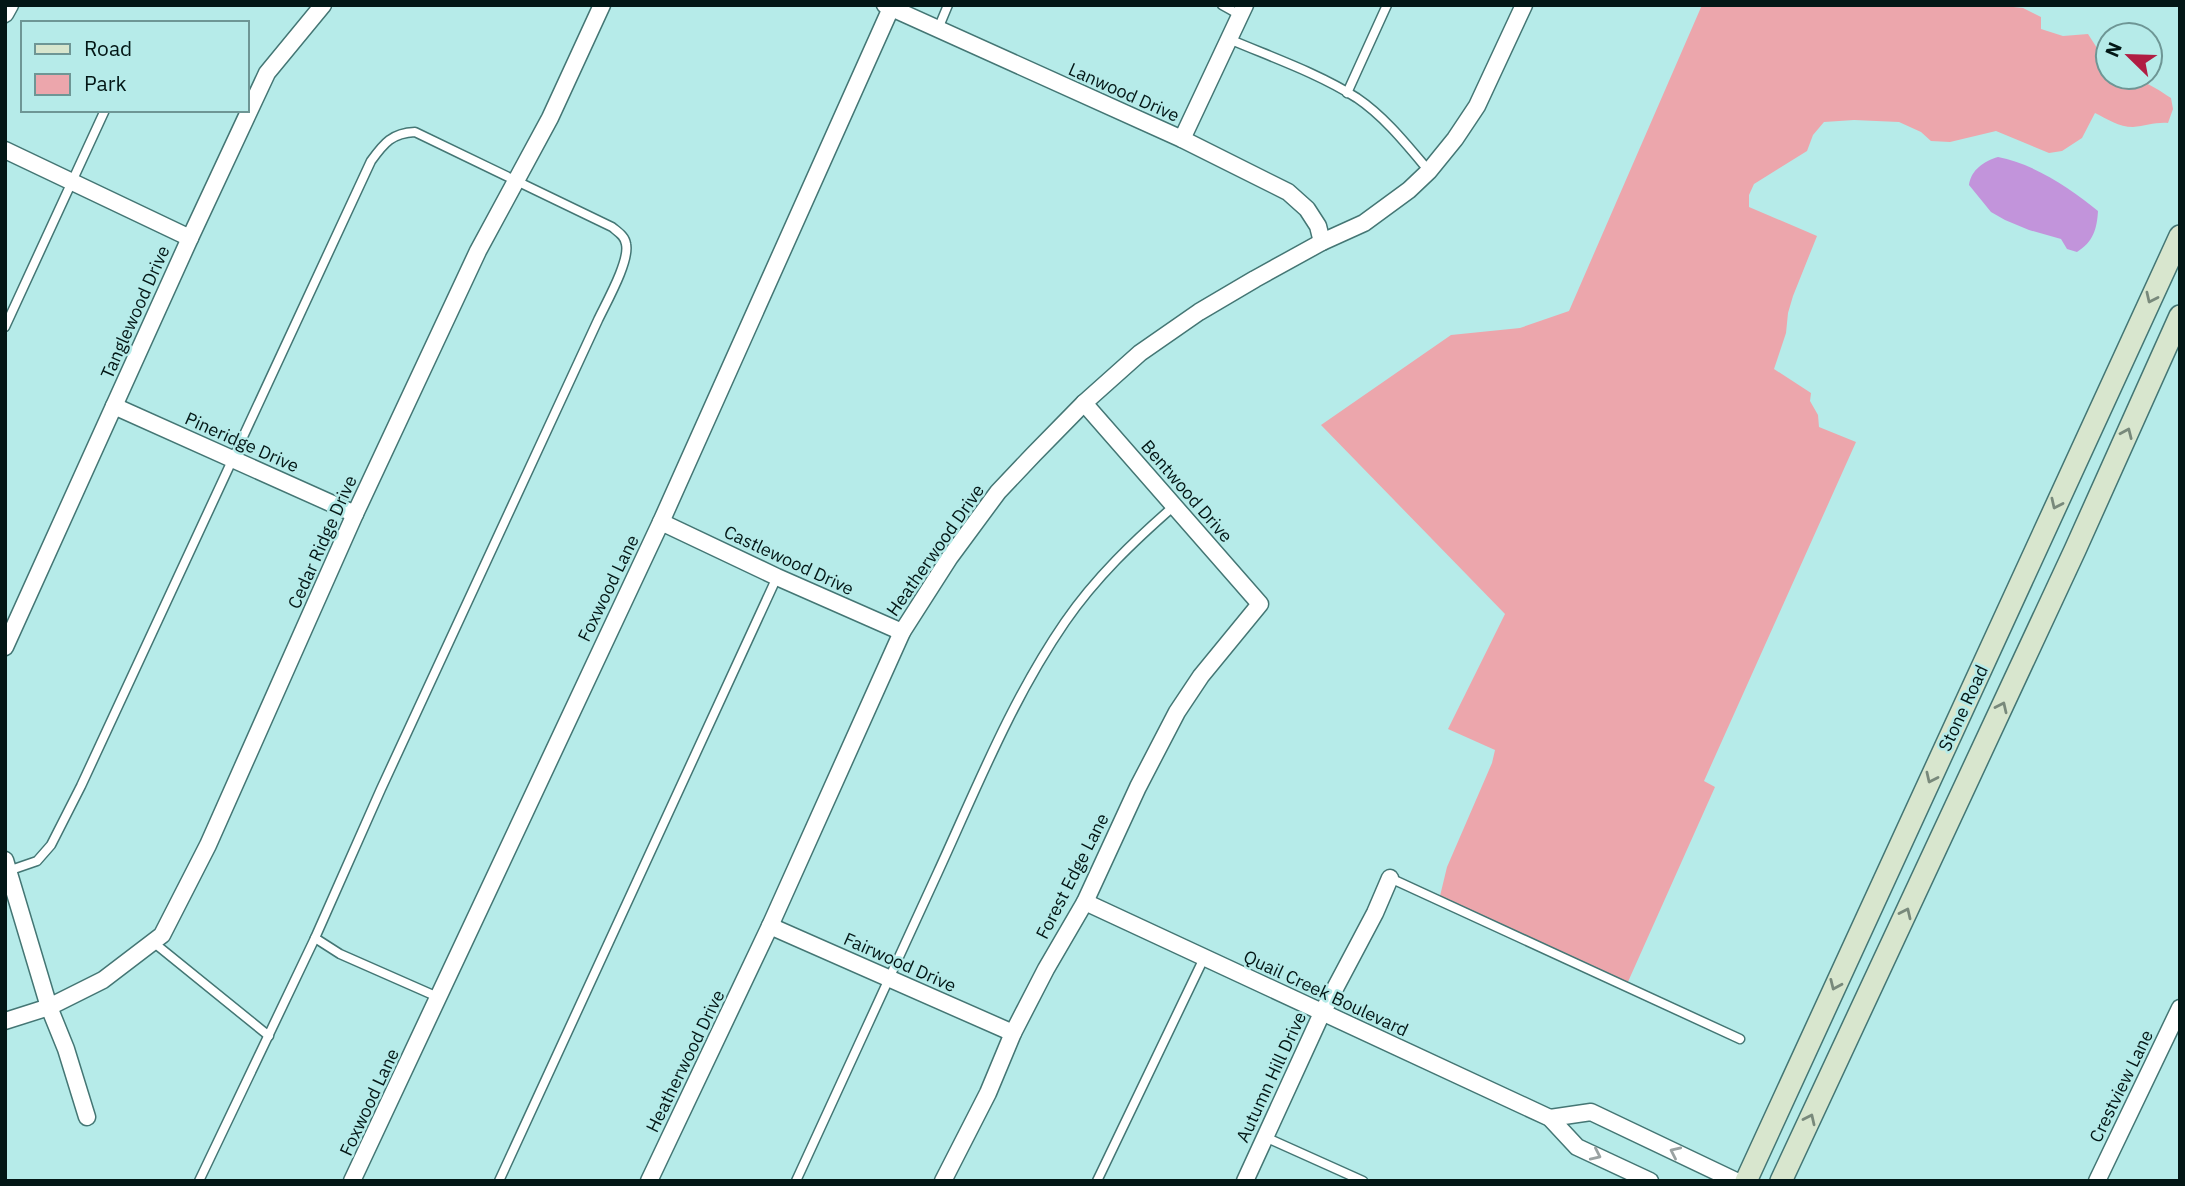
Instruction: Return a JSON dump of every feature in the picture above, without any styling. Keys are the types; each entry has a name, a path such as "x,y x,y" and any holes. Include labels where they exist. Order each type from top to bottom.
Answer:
{"main road":[{"name":"Stone Road","path":"1746,1181 2180,236"},
{"name":"Stone Road","path":"1781,1181 2075,550 2180,316"},
{"path":"1887,871 1919,886"}],"street":[{"path":"5,14 10,5"},
{"name":"Tanglewood Drive","path":"5,648 267,73 323,5"},
{"name":"Cedar Ridge Drive","path":"5,1021 49,1007 103,981 162,935 202,856 355,514 478,251 550,118 602,5"},
{"name":"Heatherwood Drive","path":"649,1181 770,926 902,632 950,557 998,492 1084,403 1140,353 1199,312 1322,242 1364,223 1409,190 1429,171 1455,139 1477,106 1524,5"},
{"name":"Lanwood Drive","path":"888,7 1182,139 1288,192 1307,209 1318,226 1322,242"},
{"name":"Foxwood Lane","path":"352,1181 440,998 587,674 661,522 888,7"},
{"path":"1182,139 1242,10"},
{"path":"5,150 190,238"},
{"name":"Bentwood Drive","path":"1084,403 1260,604"},
{"name":"Pineridge Drive","path":"114,406 355,514"},
{"name":"Castlewood Drive","path":"661,522 902,632"},
{"name":"Forest Edge Lane","path":"943,1181 988,1093 1013,1032 1085,902 1138,786 1177,712 1201,676 1260,604"},
{"path":"7,866 49,1007 66,1049 87,1117"},
{"name":"Autumn Hill Drive","path":"1244,1181 1322,1013 1375,913 1390,878"},
{"name":"Quail Creek Boulevard","path":"1085,902 1550,1118 1577,1147 1650,1181"},
{"name":"Fairwood Drive","path":"770,926 1013,1032"},
{"name":"Crestview Lane","path":"2097,1181 2180,1008"},
{"path":"1550,1118 1591,1112 1736,1181"}],"lane":[{"path":"938,29 948,5"},
{"path":"1222,5 1242,10"},
{"path":"1347,93 1387,5"},
{"path":"1229,39 1324,80 1347,93 1390,125 1429,171"},
{"path":"5,327 104,112"},
{"path":"7,866 37,861 51,845 81,786 340,225 371,161 386,141 400,132 415,132 612,227 623,236 627,246 625,259 315,938 200,1181"},
{"path":"796,1181 989,756 1038,664 1066,621 1123,551 1174,506"},
{"path":"499,1181 777,577"},
{"path":"1390,878 1740,1039"},
{"path":"315,938 340,954 440,998"},
{"path":"153,942 269,1036"},
{"path":"1097,1181 1205,958"},
{"path":"1265,1137 1363,1181"}],"green space":[{"path":"1702,5 1994,5 2023,8 2041,17 2041,29 2063,36 2088,34 2094,43 2094,91 2160,91 2171,98 2173,109 2168,123 2128,127 2095,113 2082,138 2062,151 2049,153 1996,131 1950,142 1931,141 1921,132 1899,122 1824,122 1813,135 1807,151 1754,184 1749,195 1749,207 1817,236 1793,296 1786,333 1774,369 1811,393 1810,401 1818,415 1819,427 1856,442 1704,781 1715,787 1627,984 1440,896 1447,867 1492,763 1495,750 1448,729 1505,614 1321,425 1451,335 1520,328 1569,311"}],"shaded area":[{"path":"1998,157 2024,165 2051,178 2098,211 2095,229 2087,244 2077,252 2067,249 2061,239 2029,230 1991,212 1969,185 1972,175 1979,167"}]}
